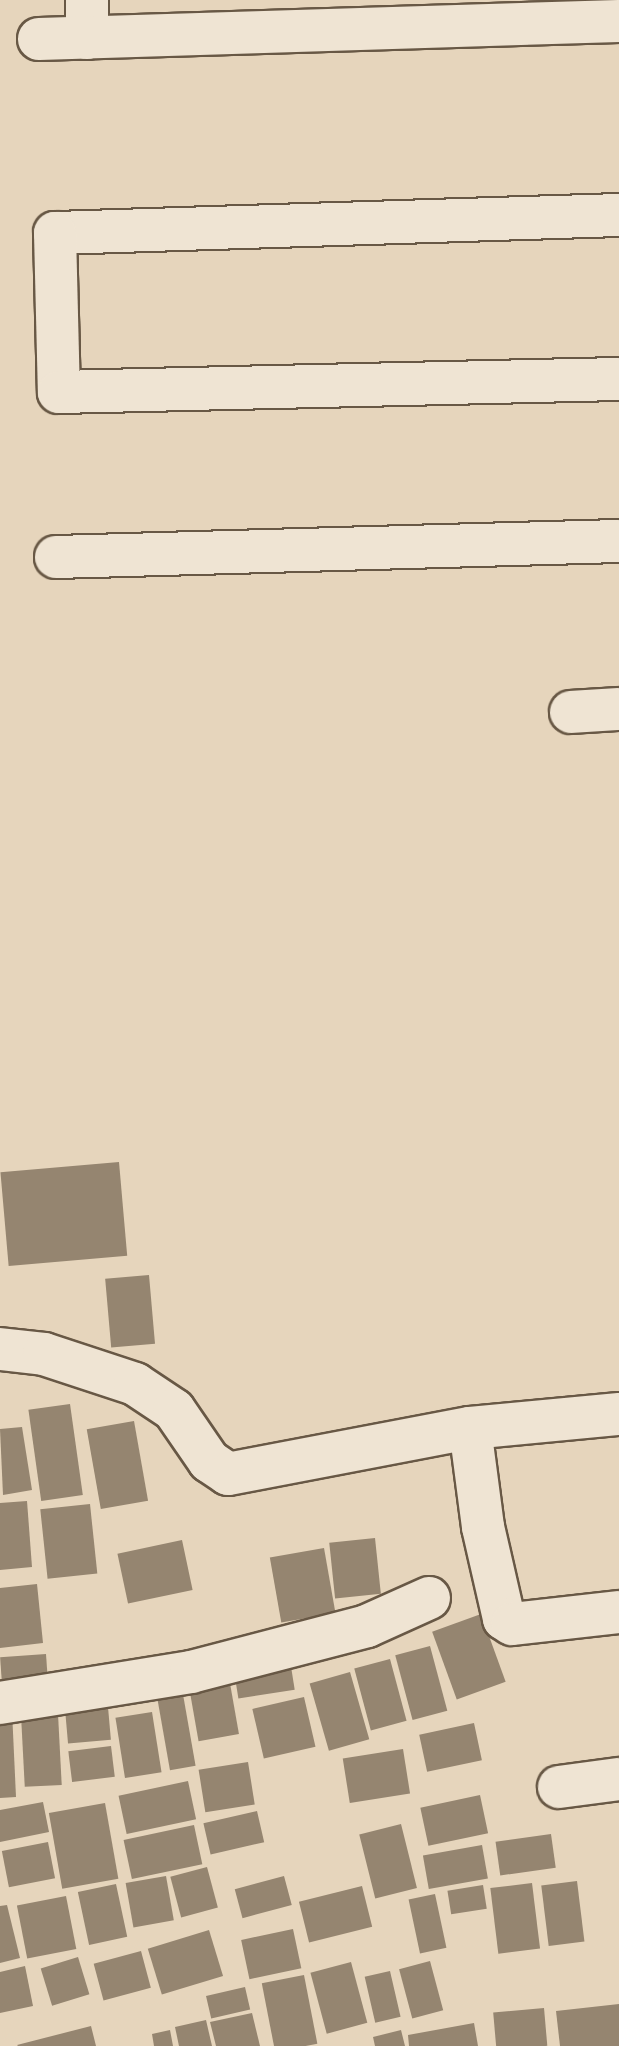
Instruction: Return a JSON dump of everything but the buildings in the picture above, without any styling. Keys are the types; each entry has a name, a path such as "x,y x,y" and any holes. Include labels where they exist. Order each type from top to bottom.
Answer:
{"street":[{"path":"615,0 619,9"},
{"path":"39,39 87,19 619,21"},
{"path":"619,215 55,233 59,392 619,379"},
{"path":"56,557 619,541"},
{"path":"571,712 619,709"},
{"path":"0,1349 44,1354 135,1384 174,1410 209,1461 228,1474 470,1428 619,1414"},
{"path":"470,1428 483,1527 504,1619 512,1624 619,1612"},
{"path":"0,1703 191,1672 367,1626 429,1598"},
{"path":"559,1787 619,1779"}]}
